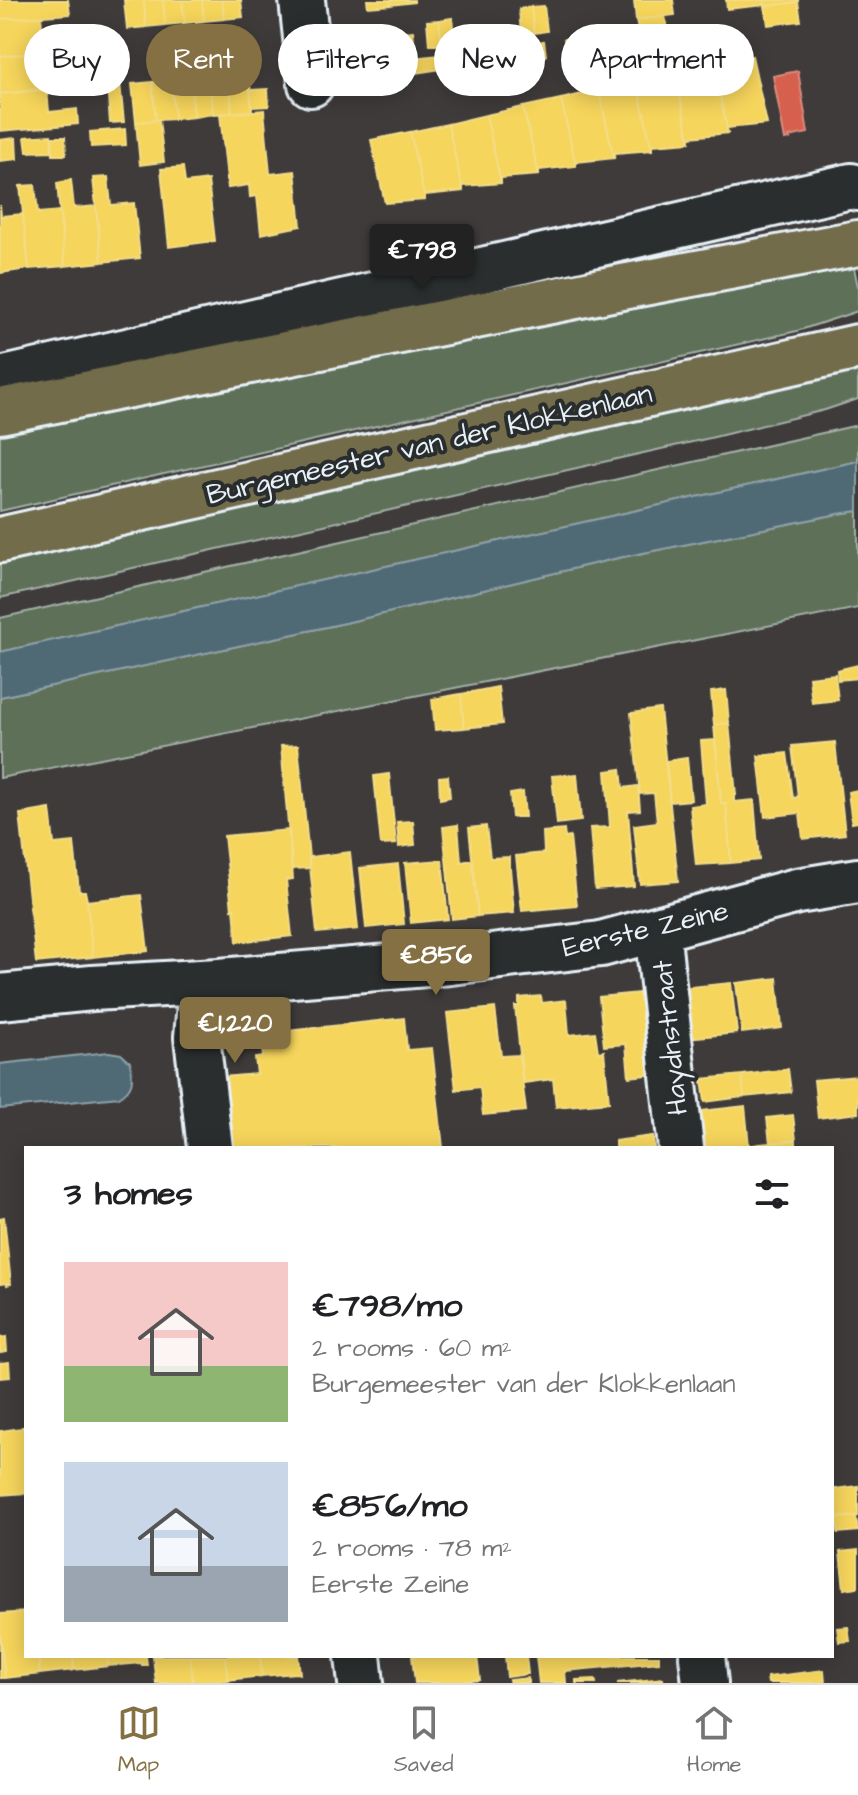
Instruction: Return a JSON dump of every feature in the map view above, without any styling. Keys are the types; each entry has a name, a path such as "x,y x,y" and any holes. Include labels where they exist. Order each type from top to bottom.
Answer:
{"main road":[{"path":"0,411 858,243"},
{"name":"Burgemeester van der Klokkenlaan","path":"0,540 858,347"}],"street":[{"path":"302,0 305,24"},
{"path":"0,380 851,186 858,188"},
{"name":"Eerste Zeine","path":"0,997 450,962 601,944 797,891 858,881"},
{"name":"Haydnstraat","path":"657,929 681,1146"},
{"path":"209,1142 197,1037 200,1004 219,981"},
{"path":"358,1658 361,1683"},
{"path":"702,1658 705,1683"}],"green space":[{"path":"852,258 858,287 858,311 797,331 0,511 0,425"},
{"path":"858,354 858,399 825,410 0,598 0,546"},
{"path":"858,425 858,461 0,652 0,618"},
{"path":"858,511 858,608 0,778 0,697 345,623 618,558"}],"water":[{"path":"858,461 858,511 618,558 345,623 0,697 0,652"},
{"path":"109,1052 121,1054 130,1062 132,1082 119,1097 0,1109 0,1064"}],"building: Homes":[{"path":"0,0 68,0 70,14 0,19"},
{"path":"124,0 144,0 146,27 130,29 130,24 126,24"},
{"path":"144,0 163,0 165,24 146,24 146,27"},
{"path":"163,0 182,0 185,23 165,24"},
{"path":"182,0 202,0 204,21 185,23"},
{"path":"202,0 222,0 224,19 204,21"},
{"path":"222,0 241,0 243,17 224,19"},
{"path":"367,0 390,0 391,5 368,7"},
{"path":"390,0 414,0 414,2 391,5"},
{"path":"634,0 673,0 675,15 636,20"},
{"path":"726,0 765,0 765,5 727,9"},
{"path":"765,0 798,0 798,2 765,6"},
{"path":"798,2 801,21 768,25 765,6"},
{"path":"544,6 547,31 545,24 533,24 531,7"},
{"path":"531,7 533,24 520,24 519,9"},
{"path":"41,16 42,24 24,24 24,54 0,56 0,19"},
{"path":"665,16 667,24 637,24 636,20"},
{"path":"452,18 453,24 439,24 439,20"},
{"path":"439,20 439,24 434,24 434,45 429,45 427,21"},
{"path":"24,54 24,92 0,94 0,56"},
{"path":"434,56 434,70 418,72 418,57"},
{"path":"754,65 767,124 727,128 728,133 720,96 754,96"},
{"path":"146,83 146,96 153,96 156,120 136,122 132,84"},
{"path":"262,89 268,89 269,106 252,107 251,96 262,96"},
{"path":"24,91 24,96 48,96 49,112 77,109 78,124 0,131 0,94"},
{"path":"108,96 121,96 124,122 110,123"},
{"path":"153,96 173,96 175,119 156,120"},
{"path":"173,96 192,96 194,117 175,119"},
{"path":"192,96 211,96 213,114 194,117"},
{"path":"211,96 231,96 232,113 213,114"},
{"path":"231,96 251,96 252,111 232,113"},
{"path":"600,96 640,96 652,150 615,153 614,158"},
{"path":"600,96 614,158 576,162 576,166 561,99"},
{"path":"640,96 680,96 690,142 652,145 652,150"},
{"path":"680,96 720,96 728,133 690,137 690,142"},
{"path":"561,99 576,166 539,170 539,175 523,107"},
{"path":"523,107 539,175 501,178 501,183 486,115"},
{"path":"264,110 270,174 295,171 301,226 261,234 257,196 250,197 249,185 228,188 220,114"},
{"path":"486,115 501,183 463,186 463,191 448,124"},
{"path":"159,120 164,162 140,165 136,122"},
{"path":"448,124 463,191 425,195 425,200 410,132"},
{"path":"125,129 126,145 91,147 90,132"},
{"path":"410,132 425,200 385,203 371,140"},
{"path":"51,135 52,151 27,152 25,137"},
{"path":"52,137 65,137 66,155 53,155"},
{"path":"16,138 17,159 0,161 0,140"},
{"path":"183,167 185,183 208,180 215,241 169,247 161,169"},
{"path":"108,177 111,205 134,203 140,258 102,262 93,178"},
{"path":"71,180 74,208 96,206 102,262 65,266 57,183"},
{"path":"35,185 38,213 60,211 65,266 29,269 20,186"},
{"path":"0,205 1,216 23,214 29,269 0,273"},
{"path":"858,665 858,678 838,680 837,670"},
{"path":"835,674 838,700 812,703 809,677"},
{"path":"498,687 502,724 464,728 461,694"},
{"path":"726,690 729,723 714,725 711,692"},
{"path":"461,694 464,728 435,730 432,699"},
{"path":"660,709 678,881 640,884 634,825 657,822 654,793 640,794 631,713"},
{"path":"729,723 736,795 734,802 754,800 759,860 731,863 726,803 721,803 714,725"},
{"path":"715,740 721,803 726,803 731,863 696,865 690,806 706,804 701,741"},
{"path":"835,742 845,834 803,839 800,813 765,817 758,756 787,753 793,798 798,797 792,746"},
{"path":"298,745 310,868 292,869 281,746"},
{"path":"687,758 691,800 670,802 666,761"},
{"path":"621,769 623,788 638,786 640,810 628,811 634,886 595,889 590,828 610,827 606,771"},
{"path":"389,774 396,844 381,845 374,776"},
{"path":"577,774 581,821 557,824 552,776"},
{"path":"448,776 450,797 440,799 439,777"},
{"path":"858,790 858,822 852,823 848,792"},
{"path":"523,792 525,817 512,817 510,794"},
{"path":"50,809 54,844 74,842 79,891 85,891 87,901 93,957 36,963 20,814"},
{"path":"413,821 415,845 399,847 397,822"},
{"path":"458,825 461,862 473,860 478,916 452,919 443,827"},
{"path":"486,826 490,858 509,857 514,913 478,916 469,828"},
{"path":"289,830 293,879 286,880 292,936 237,942 224,836"},
{"path":"564,830 565,838 570,837 577,906 522,911 516,856 544,853 543,832"},
{"path":"350,852 358,929 317,933 309,857"},
{"path":"442,860 448,919 411,923 405,863"},
{"path":"398,864 404,924 366,928 360,868"},
{"path":"141,895 148,951 93,957 87,901"},
{"path":"777,978 782,1028 742,1033 736,983"},
{"path":"731,983 737,1033 687,1038 681,988"},
{"path":"649,992 656,1074 629,1077 626,1044 604,1046 599,997"},
{"path":"541,996 542,1003 566,1000 569,1035 595,1032 598,1052 604,1051 609,1102 556,1107 553,1079 523,1083 515,1006 519,1006 519,998"},
{"path":"495,1008 501,1056 519,1055 526,1111 483,1115 480,1087 456,1090 447,1013"},
{"path":"404,1018 407,1050 432,1048 443,1146 230,1146 223,1077 257,1074 255,1058 263,1057 260,1034"},
{"path":"788,1069 791,1092 744,1097 742,1075"},
{"path":"742,1075 744,1097 705,1102 702,1079"},
{"path":"858,1076 858,1113 818,1118 814,1080"},
{"path":"745,1106 749,1146 698,1146 693,1112"},
{"path":"793,1115 796,1140 770,1143 767,1118"},
{"path":"653,1136 654,1146 615,1146 615,1141"},
{"path":"796,1140 796,1146 759,1144"},
{"path":"4,1217 11,1284 7,1285 0,1284 0,1218"},
{"path":"6,1337 7,1352 0,1353 0,1338"},
{"path":"9,1362 10,1377 0,1378 0,1363"},
{"path":"22,1428 24,1493 0,1495 0,1431"},
{"path":"858,1486 858,1516 837,1518 834,1489"},
{"path":"856,1516 858,1531 838,1533 836,1518"},
{"path":"858,1550 858,1587 844,1589 840,1552"},
{"path":"24,1612 24,1658 38,1658 40,1674 5,1678 0,1614"},
{"path":"848,1627 850,1641 839,1642 837,1628"},
{"path":"0,1631 5,1678 0,1678"},
{"path":"38,1658 73,1658 74,1670 40,1674"},
{"path":"73,1658 107,1658 108,1666 74,1670"},
{"path":"107,1658 146,1658 147,1665 108,1666"},
{"path":"153,1658 190,1658 193,1683 156,1683"},
{"path":"190,1658 225,1658 228,1680 193,1683"},
{"path":"225,1658 260,1658 262,1676 228,1680"},
{"path":"260,1658 298,1658 300,1674 262,1676"},
{"path":"412,1658 477,1658 480,1680 415,1683"},
{"path":"505,1658 526,1658 528,1674 507,1677"},
{"path":"536,1658 659,1658 659,1662 565,1671 566,1683 539,1683"},
{"path":"824,1670 825,1683 768,1683 767,1677"},
{"path":"528,1678 529,1683 510,1683 509,1680"},
{"path":"663,1678 663,1683 617,1683"},
{"path":"595,1679 596,1683 576,1683 576,1680"}],"building: Shops":[{"path":"798,71 808,133 785,140 773,76"}]}
